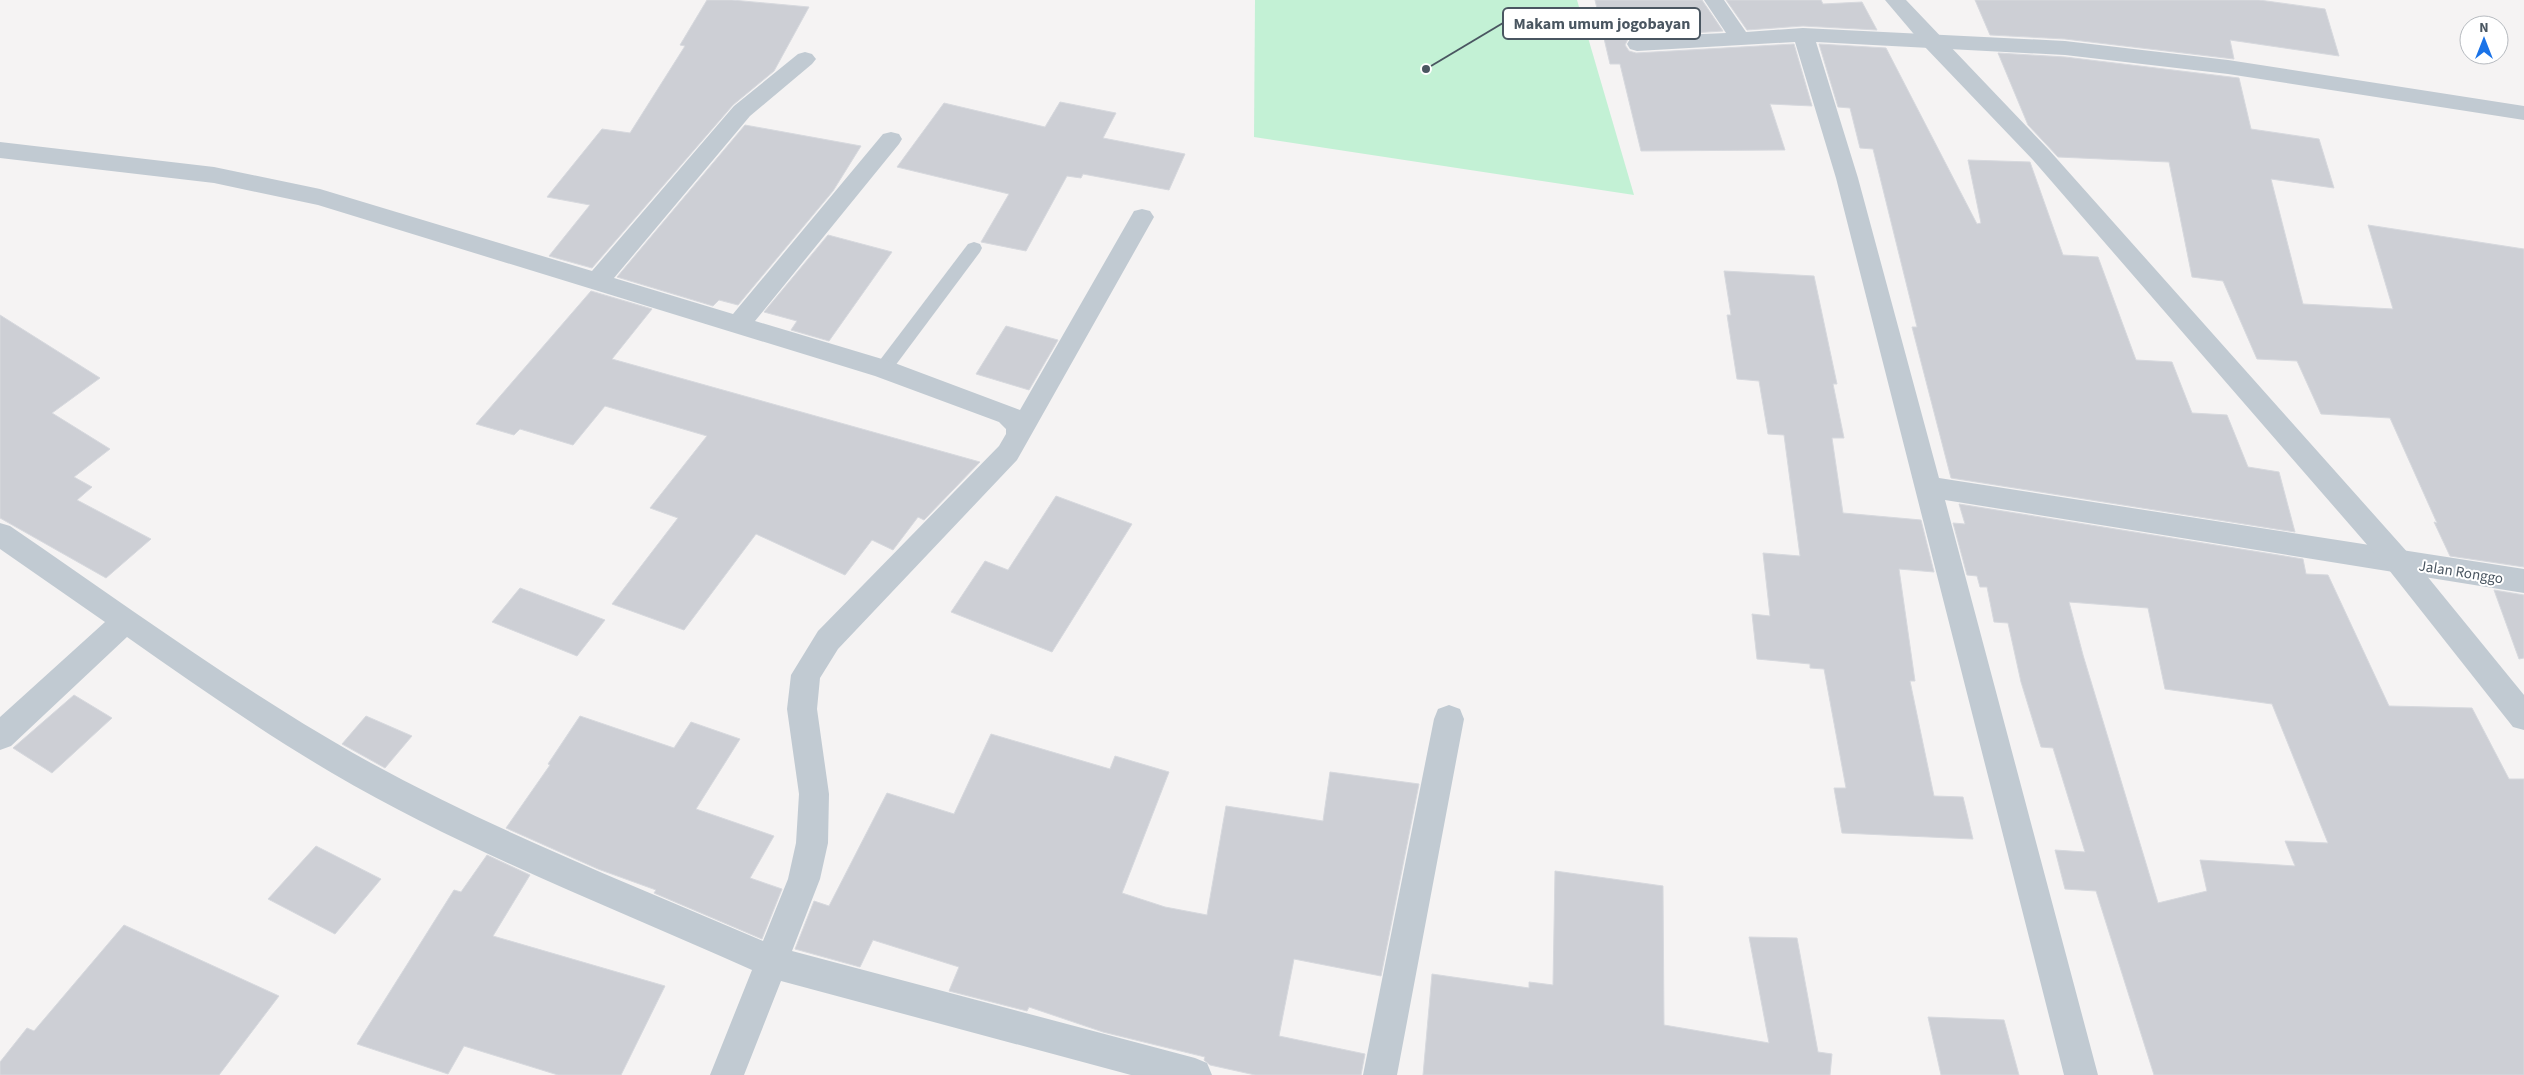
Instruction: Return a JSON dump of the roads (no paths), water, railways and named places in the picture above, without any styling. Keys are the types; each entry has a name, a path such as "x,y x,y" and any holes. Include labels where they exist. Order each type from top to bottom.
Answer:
{"street":[{"path":"1714,0 1741,39"},
{"path":"1895,0 1930,42 2040,155 2399,562 2524,717"},
{"path":"1803,35 1847,178 2082,1075"},
{"path":"1637,44 1803,35 2065,48 2228,67 2524,113"},
{"path":"596,283 742,111 805,59"},
{"path":"738,325 891,139"},
{"path":"0,150 214,175 275,186 320,197 596,283 884,369 1008,415 1019,426 1019,435"},
{"path":"727,1075 804,879 812,843 814,794 802,709 806,674 828,640 1008,453 1142,217"},
{"name":"Jalan Ronggo","path":"1929,487 2524,581"},
{"path":"0,534 242,701 343,764 465,827 772,962 1195,1075"},
{"path":"0,736 126,620"},
{"path":"1380,1075 1449,719"}],"lane":[{"path":"884,369 974,248"}],"place":[{"name":"Makam umum jogobayan","path":"1426,69"}]}
